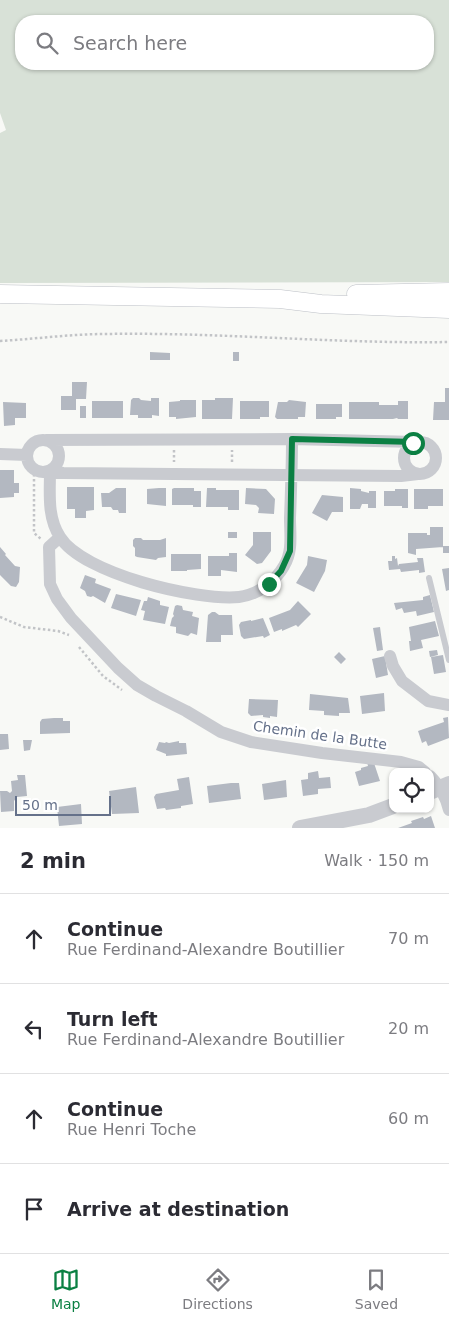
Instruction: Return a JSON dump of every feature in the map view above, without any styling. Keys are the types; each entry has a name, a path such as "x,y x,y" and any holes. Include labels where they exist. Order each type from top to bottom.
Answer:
{"main road":[{"path":"280,299 307,295 449,292"},
{"path":"0,294 280,299 321,304 449,309"},
{"path":"0,305 17,305 82,294"}],"street":[{"path":"232,439 423,442 430,444 443,457 426,473 400,476 42,472 34,469 28,463 27,455 31,445 39,440 232,439"},
{"path":"46,440 55,445 59,454 57,464 50,471 51,516 60,538 76,552 128,578 153,586 220,597 239,597 255,593 269,584 281,571 288,559 290,551 292,439"},
{"path":"416,442 407,448 404,459 408,469 418,474"},
{"path":"0,454 27,455"},
{"path":"49,547 60,538"},
{"name":"Chemin de la Butte","path":"49,547 50,584 57,599 70,618 137,685 221,732 251,742 322,753 401,762 420,768"},
{"path":"390,656 402,681 428,701 449,705"},
{"path":"437,785 447,802 449,810"},
{"path":"300,828 369,814 389,807"}],"lane":[{"path":"429,578 449,660"}],"path":[{"path":"0,341 108,334 449,342"},
{"path":"173,439 174,474"},
{"path":"232,439 232,474"},
{"path":"34,469 34,533 49,547"},
{"path":"0,617 24,627 58,631 71,637"},
{"path":"75,642 103,676 127,693"}],"shaded area":[{"path":"0,0 449,0 449,282 0,283 0,133 6,130 0,113"}],"building":[{"path":"150,352 170,353 170,360 150,360"},
{"path":"233,352 239,352 239,361 233,361"},
{"path":"72,382 87,382 86,399 76,399 76,410 61,410 61,396 72,396"},
{"path":"445,388 449,388 449,420 433,420 434,402 445,402"},
{"path":"133,398 151,401 151,398 159,398 159,416 152,415 152,418 138,418 138,415 130,415 131,400"},
{"path":"215,398 233,398 232,419 202,419 202,400 215,400"},
{"path":"196,400 196,417 176,419 176,417 169,417 169,402"},
{"path":"289,400 306,402 305,417 277,419 275,417 278,402 287,402"},
{"path":"92,401 123,401 123,418 92,418"},
{"path":"240,401 269,401 269,417 240,419"},
{"path":"398,401 408,401 408,419 349,419 349,402 379,402 379,405 398,405"},
{"path":"3,402 26,403 26,418 15,418 15,425 4,426"},
{"path":"316,404 342,404 342,417 336,417 336,419 316,419"},
{"path":"80,406 86,406 86,418 80,418"},
{"path":"0,470 14,470 14,483 19,483 19,493 14,493 14,497 0,498"},
{"path":"67,487 94,487 94,510 86,511 86,518 75,518 75,509 67,509"},
{"path":"116,488 126,488 126,513 119,513 118,510 113,510 111,507 102,507 101,493 109,493"},
{"path":"166,488 166,506 147,504 147,489"},
{"path":"194,488 194,491 201,491 201,507 172,505 172,489"},
{"path":"207,488 239,490 239,510 228,510 228,507 206,507"},
{"path":"246,488 266,489 275,499 274,514 258,513 259,508 256,505 245,504"},
{"path":"350,488 361,489 361,491 369,493 369,491 376,491 376,508 368,508 368,504 362,504 360,509 350,509"},
{"path":"395,489 408,489 408,508 384,506 384,491 395,491"},
{"path":"414,489 443,489 443,506 428,506 428,509 414,509"},
{"path":"322,495 343,497 343,512 332,512 327,521 312,513"},
{"path":"430,527 443,527 443,547 416,549 416,555 408,553 408,533 427,533 427,535 430,535"},
{"path":"228,532 237,532 237,538 228,538"},
{"path":"253,532 271,532 271,551 262,563 257,564 245,555 253,545"},
{"path":"135,538 160,540 166,538 166,557 156,560 135,556 133,540"},
{"path":"443,546 449,546 449,553 443,553"},
{"path":"0,547 15,566 20,567 19,582 16,587 11,586 0,575"},
{"path":"229,553 237,553 237,572 221,570 221,576 208,576 208,556 229,556"},
{"path":"171,554 201,554 201,569 171,571"},
{"path":"308,556 327,560 325,571 314,592 296,583 307,565"},
{"path":"392,556 395,556 395,559 397,558 398,566 399,564 418,562 417,558 423,558 425,572 419,573 419,570 401,572 400,569 389,570 388,561 392,561"},
{"path":"449,568 449,590 446,591 442,569"},
{"path":"85,575 96,579 95,583 111,589 105,603 93,596 87,596 85,591 80,588"},
{"path":"116,594 141,600 136,616 111,608"},
{"path":"430,595 434,612 417,616 416,611 404,613 402,608 396,610 394,603 423,600 423,597"},
{"path":"148,597 160,601 160,605 169,607 165,624 143,620 145,611 141,610 144,601 147,601"},
{"path":"298,601 311,614 298,627 296,625 274,632 269,618 290,610"},
{"path":"175,606 182,606 183,610 193,612 192,616 199,618 197,635 191,633 188,636 176,633 176,627 170,626"},
{"path":"212,612 219,615 232,615 233,635 221,635 221,642 206,642 208,615"},
{"path":"263,618 270,635 264,638 263,636 244,639 241,636 239,625 241,622"},
{"path":"435,621 439,636 421,640 423,648 410,651 409,627"},
{"path":"380,627 383,650 377,651 373,628"},
{"path":"437,650 438,655 430,657 429,651"},
{"path":"339,652 346,659 341,664 334,657"},
{"path":"443,655 446,672 434,674 431,657"},
{"path":"385,656 388,675 376,678 372,659"},
{"path":"384,693 385,711 362,714 360,696"},
{"path":"310,694 348,698 350,713 339,713 339,716 324,715 324,711 309,710"},
{"path":"249,699 278,700 277,717 251,716 248,713"},
{"path":"448,717 449,738 428,746 426,741 422,743 418,731 444,722 443,718"},
{"path":"63,718 63,721 70,721 70,733 40,734 40,722 42,719"},
{"path":"0,734 8,734 9,749 0,750"},
{"path":"23,740 32,740 30,750 24,751"},
{"path":"179,741 179,743 186,743 187,754 166,756 166,754 156,750 159,742"},
{"path":"367,762 374,763 380,781 359,786 355,772 368,766"},
{"path":"318,771 319,778 330,777 331,788 318,789 318,794 303,796 301,780 308,779 308,773"},
{"path":"17,775 25,775 27,796 17,797 14,801 14,811 1,812 0,791 10,793 12,791 11,781 18,780"},
{"path":"189,777 193,804 181,806 181,808 157,809 154,797 156,794 179,790 177,779"},
{"path":"286,780 287,797 264,800 262,784"},
{"path":"239,783 241,799 209,803 207,786"},
{"path":"136,787 139,813 112,814 109,791"},
{"path":"81,804 82,824 59,826 57,807"},
{"path":"431,816 435,828 398,828 412,823 411,821"}],"route":[{"path":"269,584 285,565 290,551 292,439 416,442 413,443"}]}
